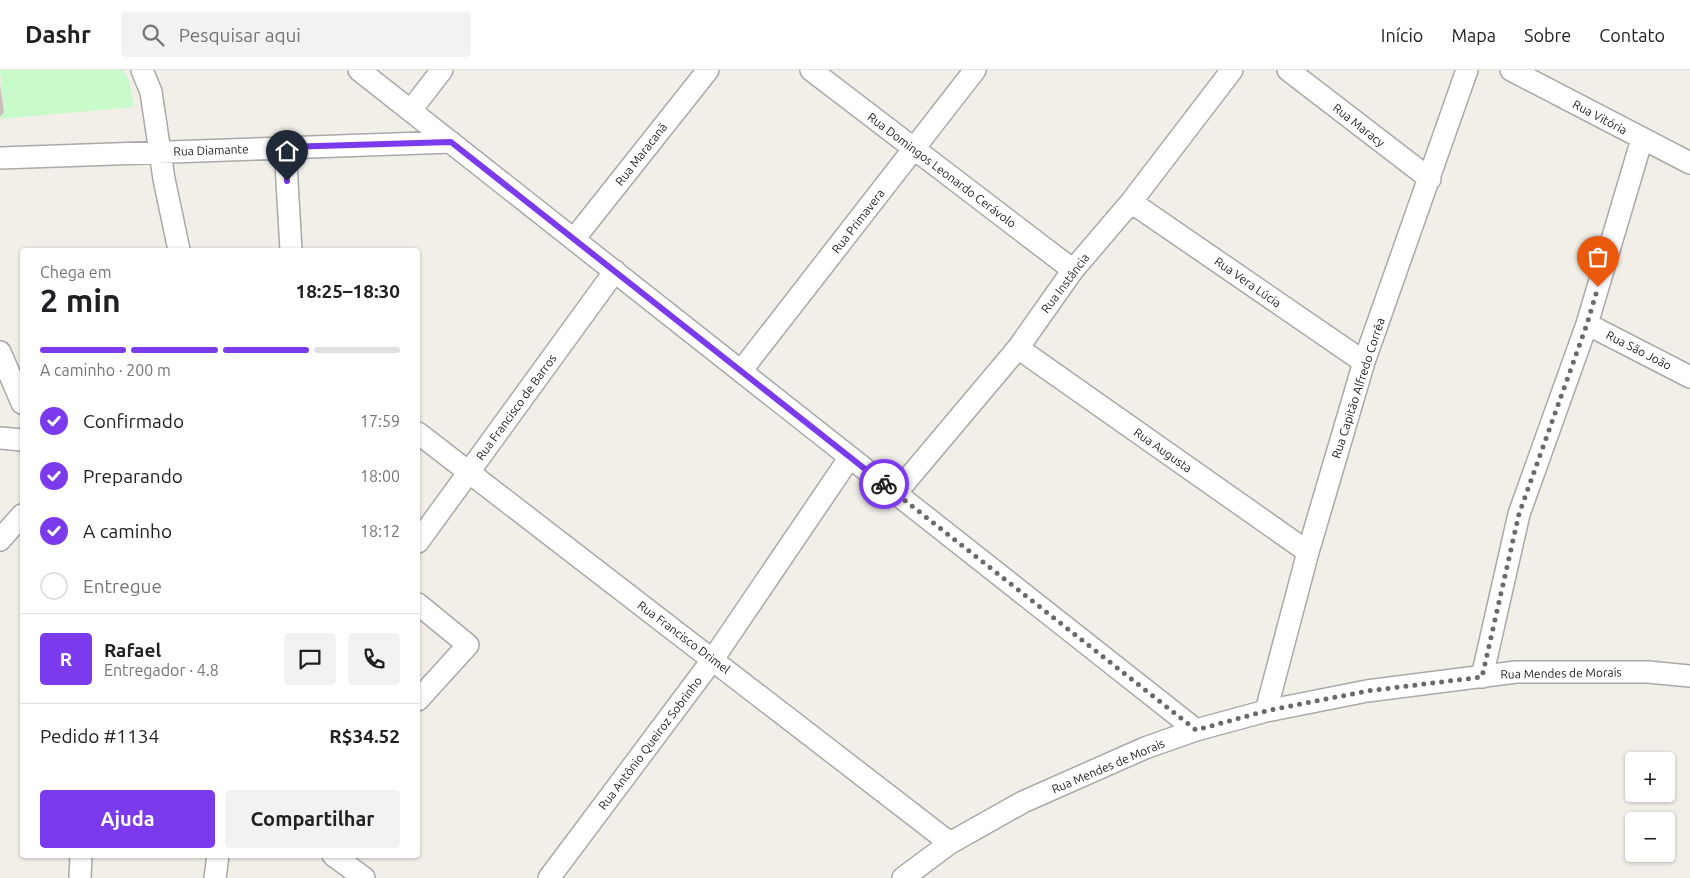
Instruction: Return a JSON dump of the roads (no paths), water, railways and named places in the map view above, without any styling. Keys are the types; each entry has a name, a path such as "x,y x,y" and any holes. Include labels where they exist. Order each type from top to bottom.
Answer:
{"street":[{"path":"142,70 152,92 160,152 179,248"},
{"path":"358,70 1196,730"},
{"path":"410,110 442,70"},
{"name":"Rua Maracanã","path":"574,239 708,70"},
{"name":"Rua Domingos Leonardo Cerávolo","path":"811,70 1073,270"},
{"name":"Rua Primavera","path":"741,371 975,70"},
{"name":"Rua Instância","path":"896,493 1018,348 1073,270 1131,202 1232,70"},
{"name":"Rua Maracy","path":"1288,70 1430,179"},
{"name":"Rua Capitão Alfredo Corrêa","path":"1266,711 1308,552 1364,362 1467,70"},
{"name":"Rua Vitória","path":"1511,70 1690,163"},
{"path":"1482,677 1519,514 1587,324 1642,139"},
{"name":"Rua Diamante","path":"0,158 451,142"},
{"path":"285,147 291,248"},
{"name":"Rua Vera Lúcia","path":"1131,202 1364,362"},
{"name":"Rua Francisco de Barros","path":"420,539 615,271"},
{"name":"Rua São João","path":"1587,324 1690,377"},
{"name":"Rua Augusta","path":"1018,348 1308,552"},
{"path":"0,352 20,397"},
{"name":"Rua Francisco Drimel","path":"420,435 950,843"},
{"path":"0,438 20,440"},
{"name":"Rua Antônio Queiroz Sobrinho","path":"549,878 713,659 850,457"},
{"path":"0,540 20,517"},
{"path":"420,606 468,645 420,698"},
{"name":"Rua Mendes de Morais","path":"903,878 950,843 1024,802 1145,748 1196,730 1266,711 1367,691 1516,672 1629,672 1690,676"},
{"path":"80,878 81,858"},
{"path":"215,878 218,858"},
{"path":"337,858 364,878"}]}
